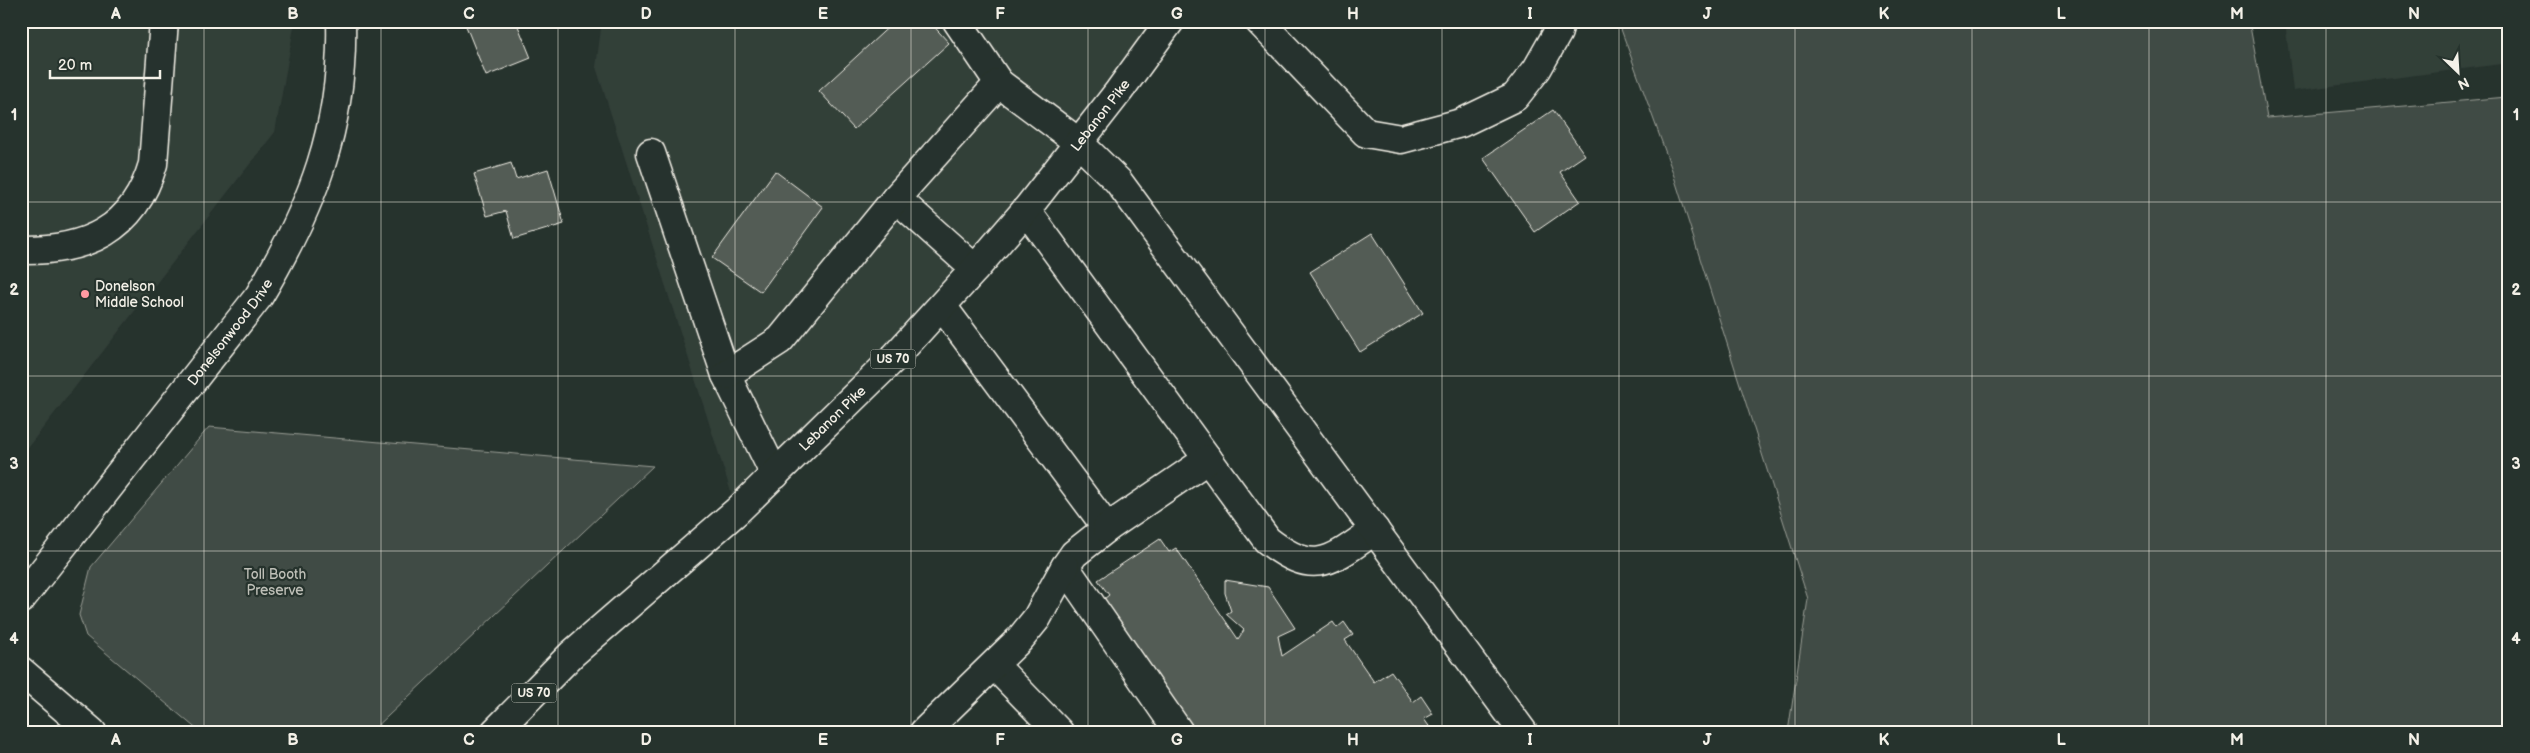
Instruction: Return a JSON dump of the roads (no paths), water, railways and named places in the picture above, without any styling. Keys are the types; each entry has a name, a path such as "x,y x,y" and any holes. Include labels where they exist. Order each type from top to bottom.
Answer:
{"main road":[{"path":"21,250 70,247 94,239 127,214 139,200 147,185 153,164 157,135 164,21"},
{"name":"Donelsonwood Drive","path":"21,599 259,296 286,250 325,159 342,57 341,21"},
{"path":"957,21 999,84 1078,142 1118,181 1523,732"},
{"name":"Lebanon Pike","path":"495,732 572,654 775,475 841,411 942,306 1026,210 1170,21"},
{"path":"1259,21 1366,133 1401,139 1461,123 1515,98 1537,69 1558,32 1560,21"},
{"path":"726,375 780,340 896,198 999,84"},
{"path":"651,153 726,375 775,475"},
{"path":"896,198 975,269"},
{"path":"1026,210 1267,540 1287,556 1302,562 1320,561 1338,556 1375,530"},
{"path":"942,306 1107,528"},
{"path":"924,732 994,666 1037,618 1064,567 1074,554 1107,528 1208,459"},
{"path":"1064,567 1179,732"},
{"path":"994,666 1059,732"},
{"path":"21,671 92,732"}],"place":[{"name":"Donelson Middle School","path":"85,294"}],"park label":[{"name":"Toll Booth Preserve","path":"275,582"}]}
